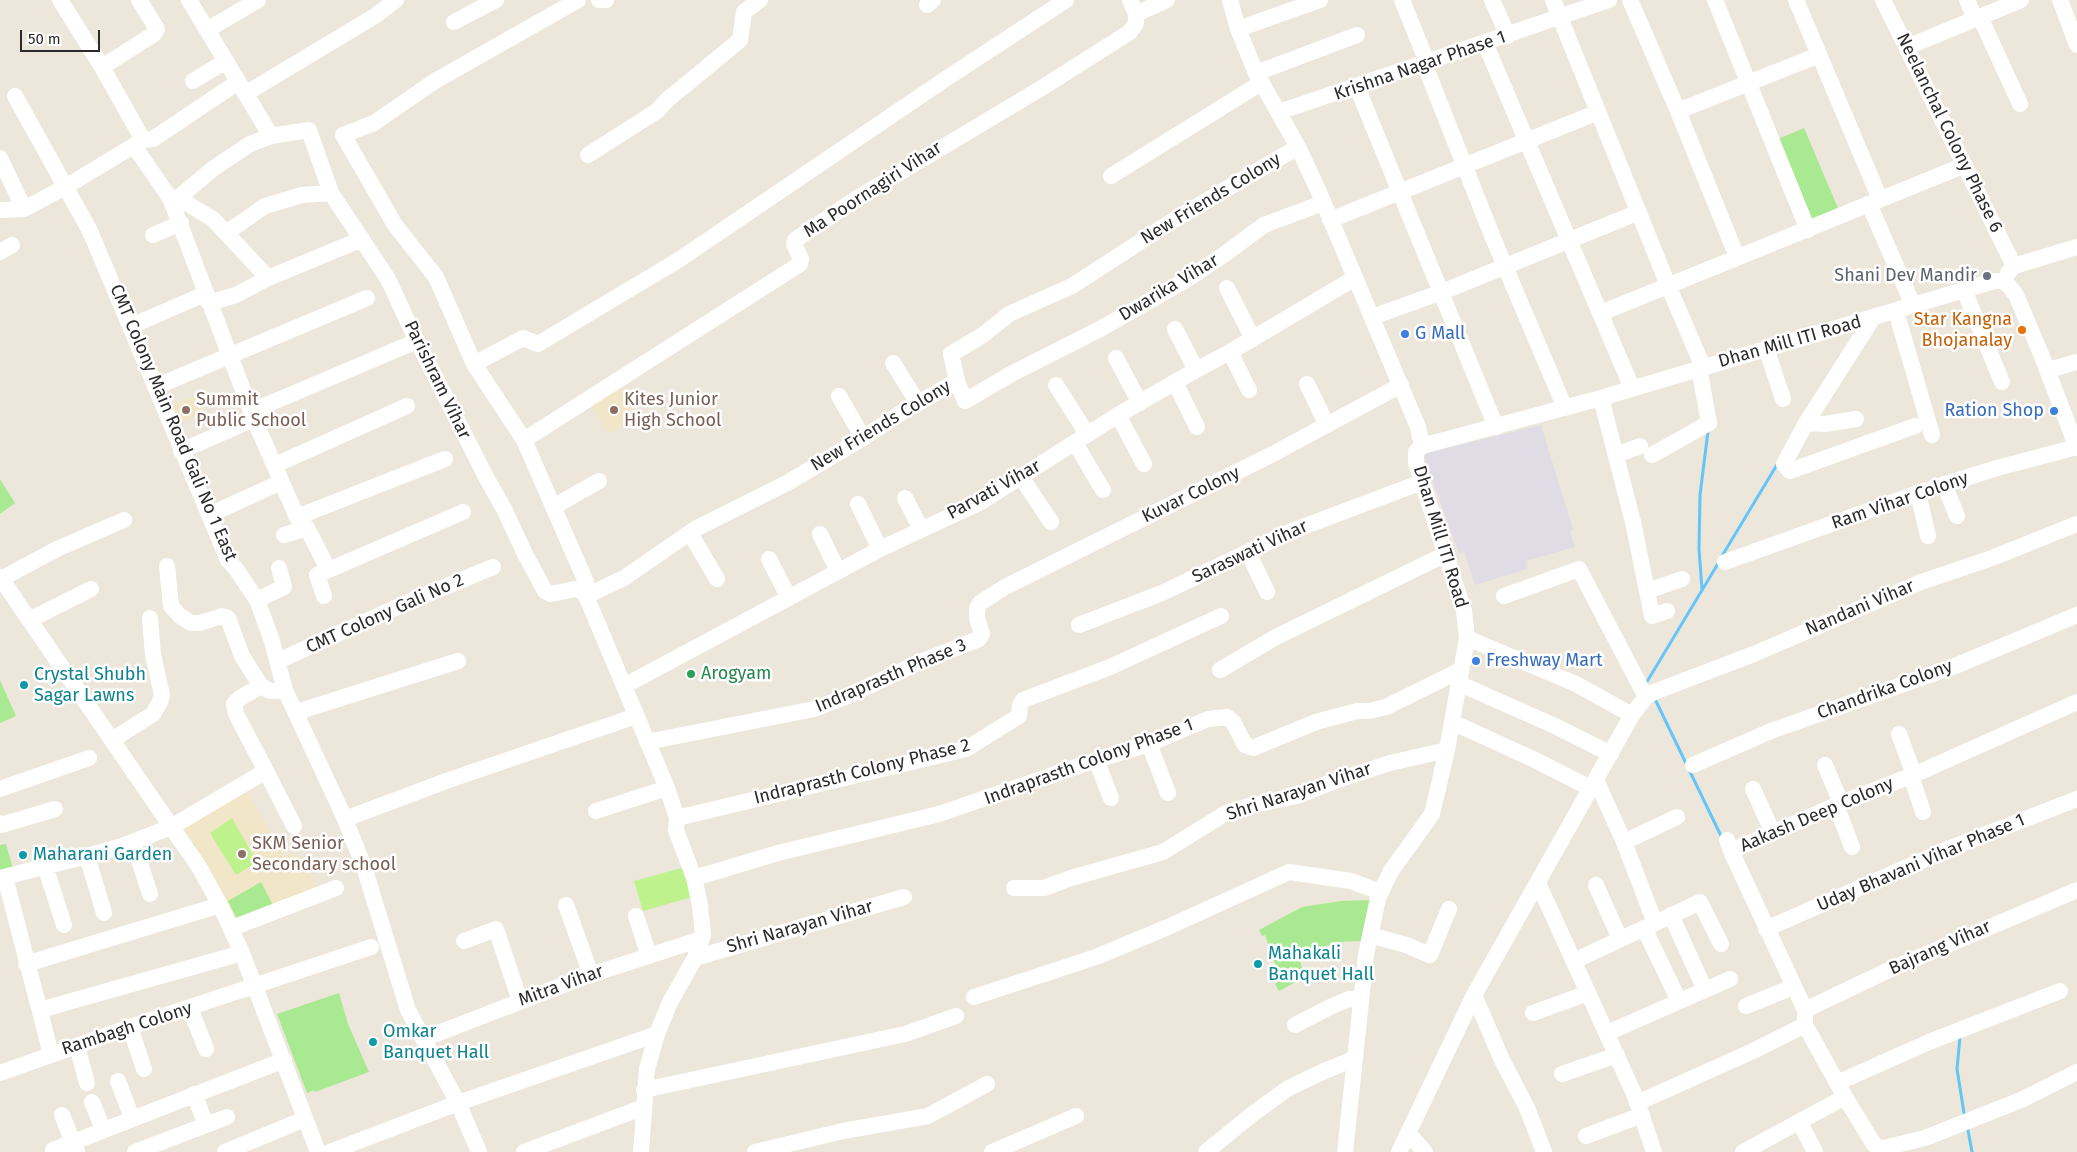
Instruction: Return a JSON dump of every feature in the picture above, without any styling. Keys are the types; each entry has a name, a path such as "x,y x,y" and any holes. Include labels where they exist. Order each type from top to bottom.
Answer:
{"street":[{"path":"60,0 102,68 138,143 174,198 207,299 253,415 281,482 328,569"},
{"path":"102,68 154,34 157,29 139,0"},
{"path":"174,198 240,150 262,138 271,136 189,0"},
{"path":"207,30 258,0"},
{"path":"0,210 24,209 67,186 138,143 153,139 375,16 396,0"},
{"path":"454,22 496,0"},
{"path":"578,0 435,81 374,123 343,135 394,225 436,276 474,364 524,440 586,582 586,596 667,788 677,818 676,830 694,878 700,905 701,938 696,958 670,1002 646,1069 641,1152"},
{"path":"599,0 606,0"},
{"path":"588,155 657,111 740,40 744,12 760,0"},
{"path":"474,364 523,338 538,344 677,262 936,85 1066,0"},
{"name":"Ma Poornagiri Vihar","path":"524,440 800,264 801,258 794,244 795,240 859,197 1040,89 1130,32 1136,23 1133,7 1167,0"},
{"path":"1230,0 1238,29 1258,78 1298,147 1323,203 1401,385 1418,427 1422,446"},
{"path":"1238,29 1320,0"},
{"path":"1402,0 1464,166 1565,408"},
{"path":"1492,0 1508,36"},
{"path":"1553,0 1606,127 1638,212 1701,367 1709,424 1646,451 1616,455"},
{"name":"Krishna Nagar Phase 1","path":"1279,112 1508,36 1609,0"},
{"path":"1630,0 1678,111 1737,257"},
{"path":"1715,0 1808,230"},
{"path":"1796,0 1819,55 1913,305"},
{"name":"Neelanchal Colony Phase 6","path":"1883,0 2014,266"},
{"path":"1967,0 1978,18 2020,104"},
{"path":"1907,47 2021,0"},
{"path":"2060,0 2077,45"},
{"path":"1111,176 1258,78 1357,35"},
{"path":"1485,43 1632,388"},
{"path":"1678,111 1819,55"},
{"path":"193,80 226,61"},
{"path":"1357,87 1496,427"},
{"name":"CMT Colony Main Road Gali No 1 East","path":"15,96 67,186 90,231 228,560 236,568 257,600 278,661 285,690 297,712 345,819 364,867 408,1010 458,1103 480,1152"},
{"path":"1330,220 1528,142 1591,115"},
{"name":"Parishram Vihar","path":"271,136 309,130 331,193 388,279 417,341 545,591 551,594 575,589 582,591 586,596"},
{"name":"New Friends Colony","path":"586,596 624,578 690,533 787,483 957,381 951,354 982,335 1009,314 1072,286 1232,184 1298,147"},
{"path":"0,158 24,209"},
{"path":"1601,313 1965,165"},
{"path":"226,233 265,206 302,195 331,193"},
{"path":"174,198 196,211 206,214 268,278"},
{"name":"Dwarika Vihar","path":"957,381 965,401 1013,373 1058,351 1186,280 1226,254 1264,225 1323,203"},
{"path":"1372,317 1442,292 1638,212"},
{"path":"153,235 181,223"},
{"path":"131,326 207,299 236,295 268,278 362,239"},
{"path":"2077,247 2014,266 2002,281 2016,295 2048,370 2077,447"},
{"name":"Parvati Vihar","path":"624,686 880,549 981,502 1118,415 1253,339 1355,278"},
{"name":"Dhan Mill ITI Road","path":"1345,1152 1361,998 1370,935 1380,892 1391,871 1432,814 1447,750 1467,638 1464,611 1416,463 1416,452 1422,446 1601,398 1994,281 2002,281"},
{"path":"1227,288 1253,339"},
{"path":"1964,290 2002,382"},
{"path":"155,387 367,298"},
{"path":"1896,311 1932,435"},
{"path":"1872,318 1806,423 1784,464 1790,471 1916,426"},
{"path":"1175,329 1196,370"},
{"path":"181,451 253,415 417,341"},
{"path":"1766,348 1783,399"},
{"path":"1230,352 1249,390"},
{"path":"1116,358 1140,403"},
{"path":"893,362 918,403"},
{"path":"2048,370 2077,362"},
{"path":"1175,382 1197,427"},
{"path":"1307,384 1327,425"},
{"path":"1056,385 1103,490"},
{"name":"Kuvar Colony","path":"980,603 1005,587 1271,455 1401,385"},
{"path":"839,396 864,438"},
{"path":"1601,398 1633,522 1652,616 1667,611"},
{"path":"275,464 407,406"},
{"path":"1118,415 1144,464"},
{"path":"1806,423 1825,424 1856,418"},
{"name":"Ram Vihar Colony","path":"1725,562 1944,484 2077,447"},
{"path":"284,535 302,523 445,459"},
{"path":"1022,477 1051,522"},
{"path":"209,515 281,482"},
{"path":"552,507 599,482"},
{"name":"Saraswati Vihar","path":"1079,626 1162,592 1292,531 1422,482"},
{"path":"1944,484 1957,516"},
{"path":"1918,493 1928,536"},
{"path":"905,498 921,529"},
{"path":"858,504 880,549"},
{"path":"324,596 317,575 463,512"},
{"path":"124,520 57,548 4,577 175,825 220,905 235,927 242,953 259,985 305,1120 318,1152"},
{"name":"Nandani Vihar","path":"1643,693 1654,692 1754,654 1921,582 1992,558 2077,524"},
{"path":"690,533 717,579"},
{"path":"820,534 838,571"},
{"path":"1248,552 1267,592"},
{"path":"1220,670 1276,637 1446,554"},
{"path":"769,560 789,598"},
{"path":"167,566 171,606 186,622 200,623 222,616 228,618 242,656 261,686 270,690 285,690"},
{"name":"CMT Colony Gali No 2","path":"278,661 404,604 493,567"},
{"path":"257,600 284,587 278,568"},
{"path":"1399,1152 1474,995 1643,693 1579,569 1504,596"},
{"path":"1647,591 1682,579"},
{"path":"33,618 91,589"},
{"name":"Indraprasth Phase 3","path":"647,742 814,709 848,696 920,662 979,639 982,634 977,618 980,603"},
{"name":"Chandrika Colony","path":"1693,765 1771,731 1955,666 2077,615"},
{"name":"Indraprasth Colony Phase 2","path":"677,818 966,749 1019,716 1020,705 1023,700 1110,668 1221,616"},
{"path":"115,739 153,714 162,695 153,655 150,618"},
{"path":"1467,638 1514,656 1576,684 1630,714"},
{"path":"297,712 458,661"},
{"path":"1459,677 1609,753"},
{"name":"Indraprasth Colony Phase 1","path":"694,878 778,853 939,814 1096,760 1149,744 1208,719 1227,717 1233,722 1244,745 1253,748 1316,722 1357,711 1368,711 1386,707 1459,677"},
{"path":"261,686 240,698 234,704 236,714 294,826"},
{"name":"Aakash Deep Colony","path":"1766,929 1729,845 1773,833 1838,804 1912,776 2077,702"},
{"path":"345,819 449,780 636,716"},
{"path":"1452,722 1591,786 1624,842 1639,881 1650,926 1678,1001"},
{"path":"1899,734 1922,812"},
{"path":"1149,744 1168,793"},
{"name":"Shri Narayan Vihar","path":"1014,888 1044,888 1071,878 1163,852 1226,813 1248,806 1297,796 1390,763 1447,750"},
{"path":"0,789 89,758"},
{"path":"1096,760 1111,798"},
{"path":"1824,764 1852,847"},
{"path":"51,1054 2,878 134,842 175,825 266,771"},
{"path":"596,811 667,788"},
{"path":"1753,789 1773,833"},
{"name":"Uday Bhavani Vihar Phase 1","path":"1766,929 1948,849 2077,799"},
{"path":"0,823 1,825 55,809"},
{"path":"1624,842 1677,817"},
{"path":"134,842 150,894"},
{"path":"87,856 104,913"},
{"path":"45,866 64,926"},
{"path":"974,998 1096,957 1168,927 1289,872 1351,881 1380,892"},
{"path":"1538,883 1640,1109 1654,1152"},
{"path":"1596,885 1620,939"},
{"path":"235,927 336,888"},
{"name":"Bajrang Vihar","path":"1586,1136 1753,1051 1805,1018 1908,962 2077,890"},
{"name":"Shri Narayan Vihar","path":"696,958 904,897"},
{"path":"1574,961 1700,902 1721,944"},
{"path":"26,964 220,905"},
{"path":"566,906 591,975"},
{"path":"1370,935 1406,945 1430,955 1449,909"},
{"path":"1671,915 1705,990"},
{"path":"636,916 649,956"},
{"path":"464,941 496,929 520,1001"},
{"path":"1766,929 1805,1018 1841,1090 1872,1143 1879,1149 1925,1138 2021,1100 2077,1072"},
{"name":"Mitra Vihar","path":"422,1039 591,975 701,938"},
{"name":"Rambagh Colony","path":"0,1073 130,1027 371,947"},
{"path":"40,1010 242,953"},
{"path":"1607,1033 1730,979"},
{"path":"1746,1006 1793,987"},
{"path":"1743,1152 1800,1123 1841,1090 1928,1042 2060,991"},
{"path":"1533,1013 1588,993"},
{"path":"1474,995 1502,1060 1527,1108 1544,1152"},
{"path":"1295,1024 1330,1006 1349,999 1361,998"},
{"path":"190,1008 206,1049"},
{"path":"644,1090 905,1034 956,1016"},
{"path":"130,1027 144,1069"},
{"path":"330,1152 458,1103 657,1034"},
{"path":"77,1046 87,1083"},
{"path":"1562,1074 1617,1056"},
{"path":"1206,1152 1287,1089 1354,1059"},
{"path":"53,1150 75,1147 103,1130 284,1060"},
{"path":"118,1081 132,1118"},
{"path":"755,1152 843,1131 928,1116 987,1084"},
{"path":"194,1094 206,1125"},
{"path":"92,1102 103,1130"},
{"path":"524,1152 644,1107"},
{"path":"62,1115 75,1147"},
{"path":"992,1152 1076,1116"},
{"path":"135,1152 228,1117"},
{"path":"225,1152 305,1120"},
{"path":"1800,1123 1815,1152"},
{"path":"1408,1133 1425,1152"}],"shaded area":[{"name":"Kites Junior High School","path":"619,386 637,416 609,434 590,404"},
{"name":"Summit Public School","path":"196,395 204,412 175,425 168,407"},
{"path":"1541,425 1573,529 1570,531 1575,547 1526,561 1527,569 1475,585 1464,551 1459,554 1423,454"},
{"name":"SKM Senior Secondary school","path":"245,788 285,857 294,852 298,858 302,856 318,890 238,921 182,825"}],"green space":[{"path":"1804,128 1838,208 1810,220 1776,140"},
{"path":"0,479 15,503 0,514"},
{"path":"0,680 16,716 0,723"},
{"path":"232,818 257,862 236,875 210,833"},
{"path":"6,844 14,872 0,875 0,845"},
{"path":"685,867 692,897 643,911 634,881"},
{"path":"261,882 274,907 238,921 228,901"},
{"path":"1373,900 1362,941 1332,942 1331,945 1297,951 1305,977 1279,991 1275,984 1281,980 1265,935 1262,936 1259,930 1302,907 1341,901"},
{"path":"339,993 348,1024 369,1072 315,1092 314,1090 307,1093 277,1014"}],"waterway":[{"path":"1702,589 1699,549 1700,495 1708,431"},
{"path":"1722,556 1778,463"},
{"path":"1645,685 1719,562"},
{"path":"1654,697 1722,838"},
{"path":"1960,1037 1957,1069 1964,1113"},
{"path":"1968,1130 1972,1152"}],"place":[{"name":"Shani Dev Mandir","path":"1987,276"},
{"name":"Star Kangna Bhojanalay","path":"2022,330"},
{"name":"G Mall","path":"1405,334"},
{"name":"Summit Public School","path":"186,410"},
{"name":"Kites Junior High School","path":"614,410"},
{"name":"Ration Shop","path":"2054,411"},
{"name":"Freshway Mart","path":"1476,661"},
{"name":"Arogyam","path":"691,674"},
{"name":"Crystal Shubh Sagar Lawns","path":"24,685"},
{"name":"SKM Senior Secondary school","path":"242,854"},
{"name":"Maharani Garden","path":"23,855"},
{"name":"Mahakali Banquet Hall","path":"1258,964"},
{"name":"Omkar Banquet Hall","path":"373,1042"}]}
